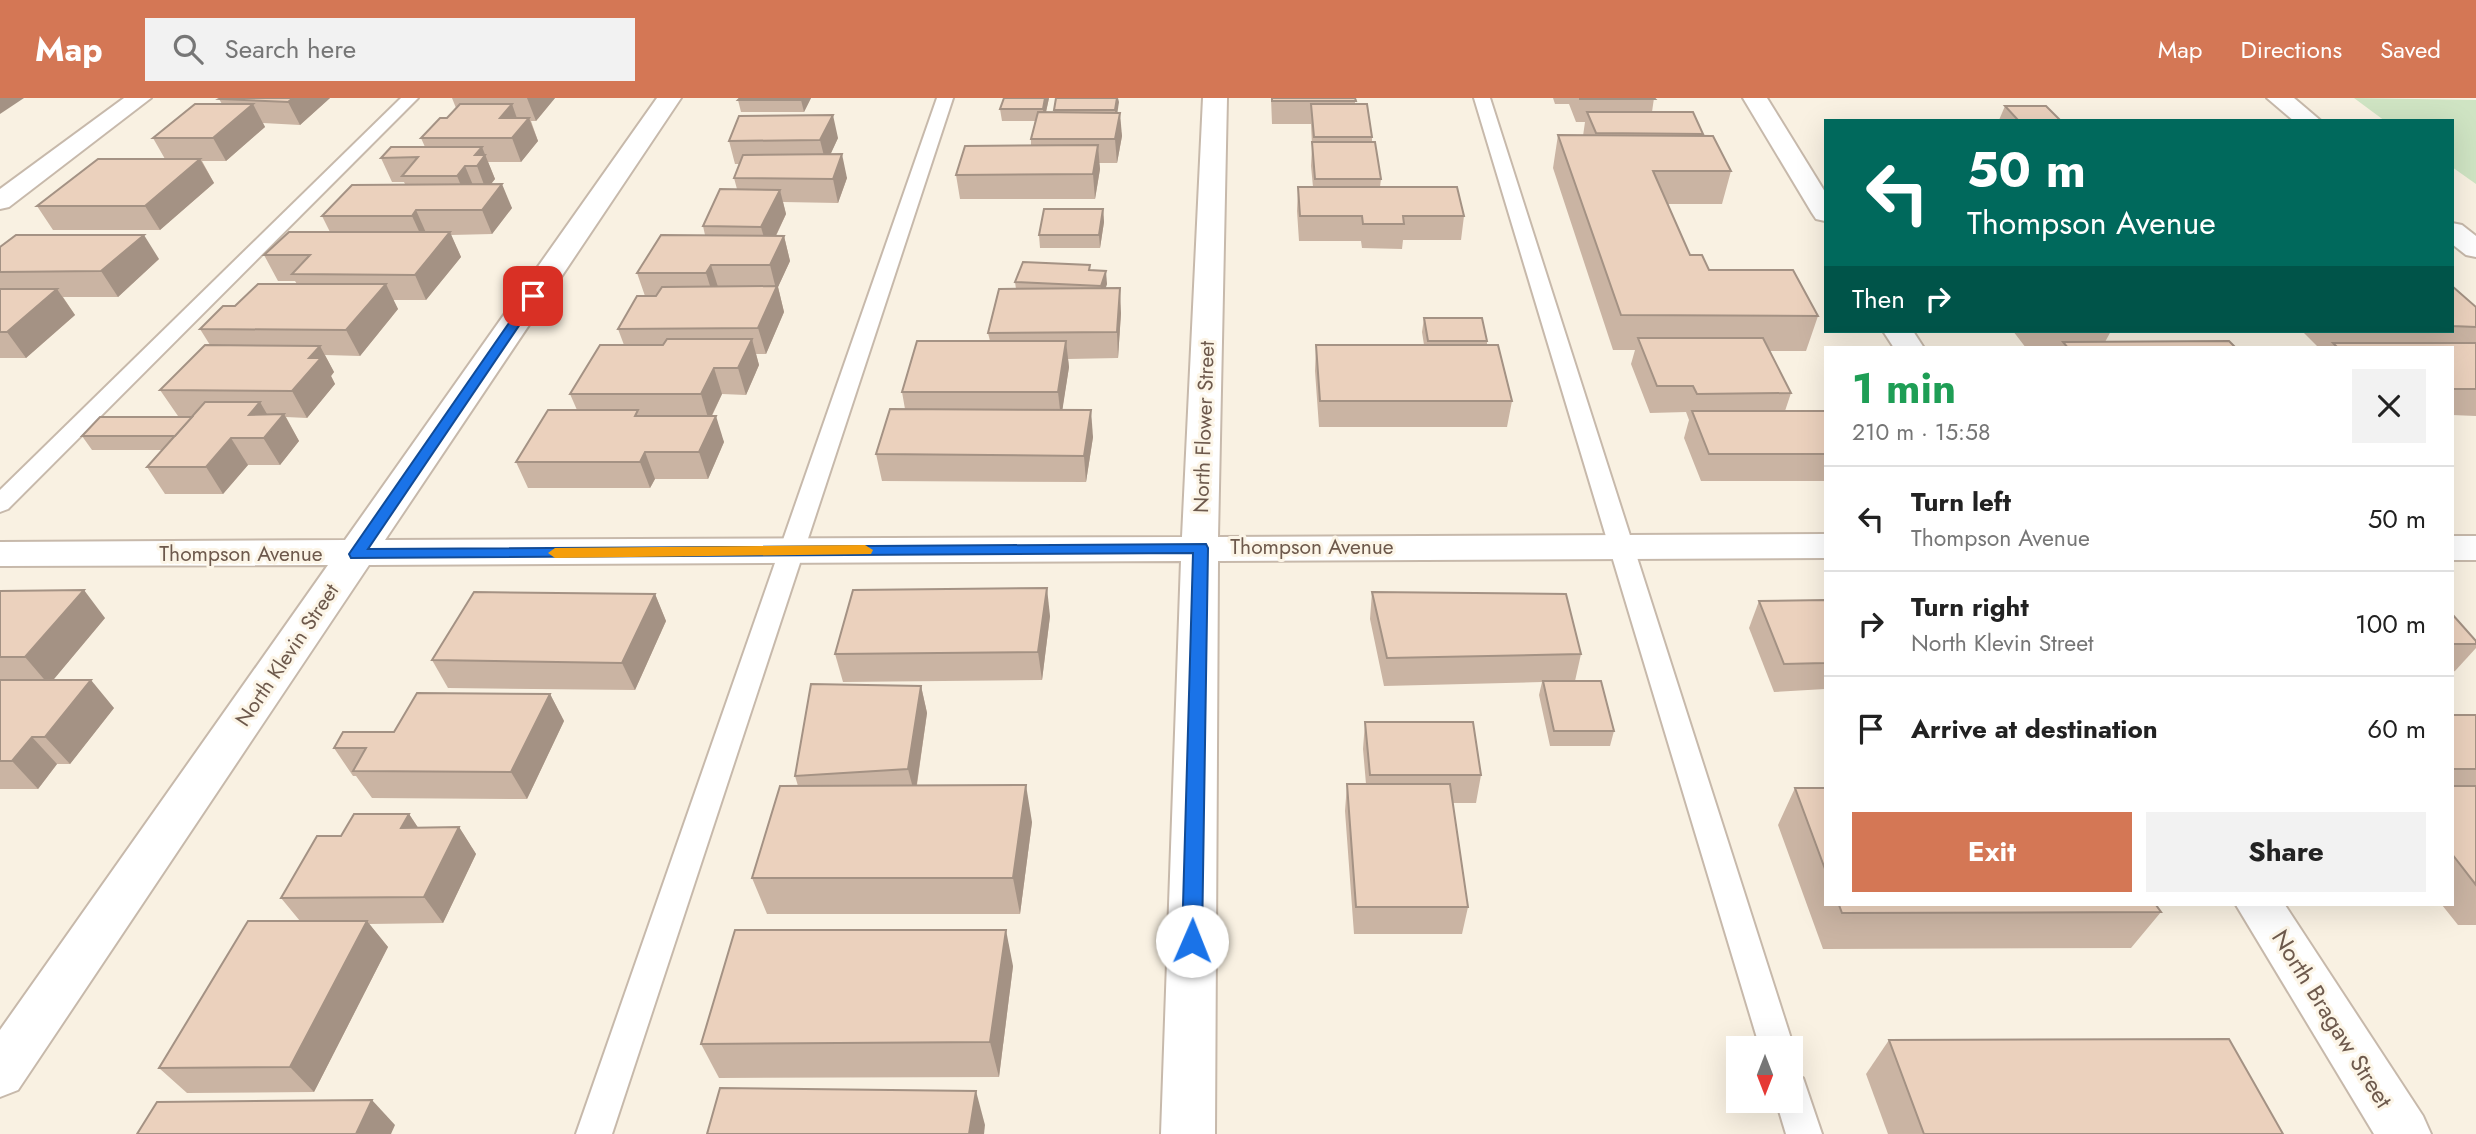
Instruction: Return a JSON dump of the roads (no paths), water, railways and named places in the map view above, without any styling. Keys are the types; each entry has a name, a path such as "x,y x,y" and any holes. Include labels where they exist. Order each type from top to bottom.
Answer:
{"street":[{"path":"0,201 139,98"},
{"name":"North Klevin Street","path":"0,1073 669,98"},
{"name":"North Flower Street","path":"1188,1134 1200,548 1215,98"},
{"path":"1755,98 1824,210"},
{"path":"2279,98 2306,119"},
{"path":"2454,232 2476,249"},
{"name":"Thompson Avenue","path":"0,554 1824,546"},
{"path":"2454,548 2476,548"},
{"name":"North Bragaw Street","path":"2260,906 2404,1134"}],"lane":[{"path":"0,504 410,98"},
{"path":"594,1134 945,98"},
{"path":"1482,98 1773,1036"},
{"path":"1797,1113 1804,1134"}]}
